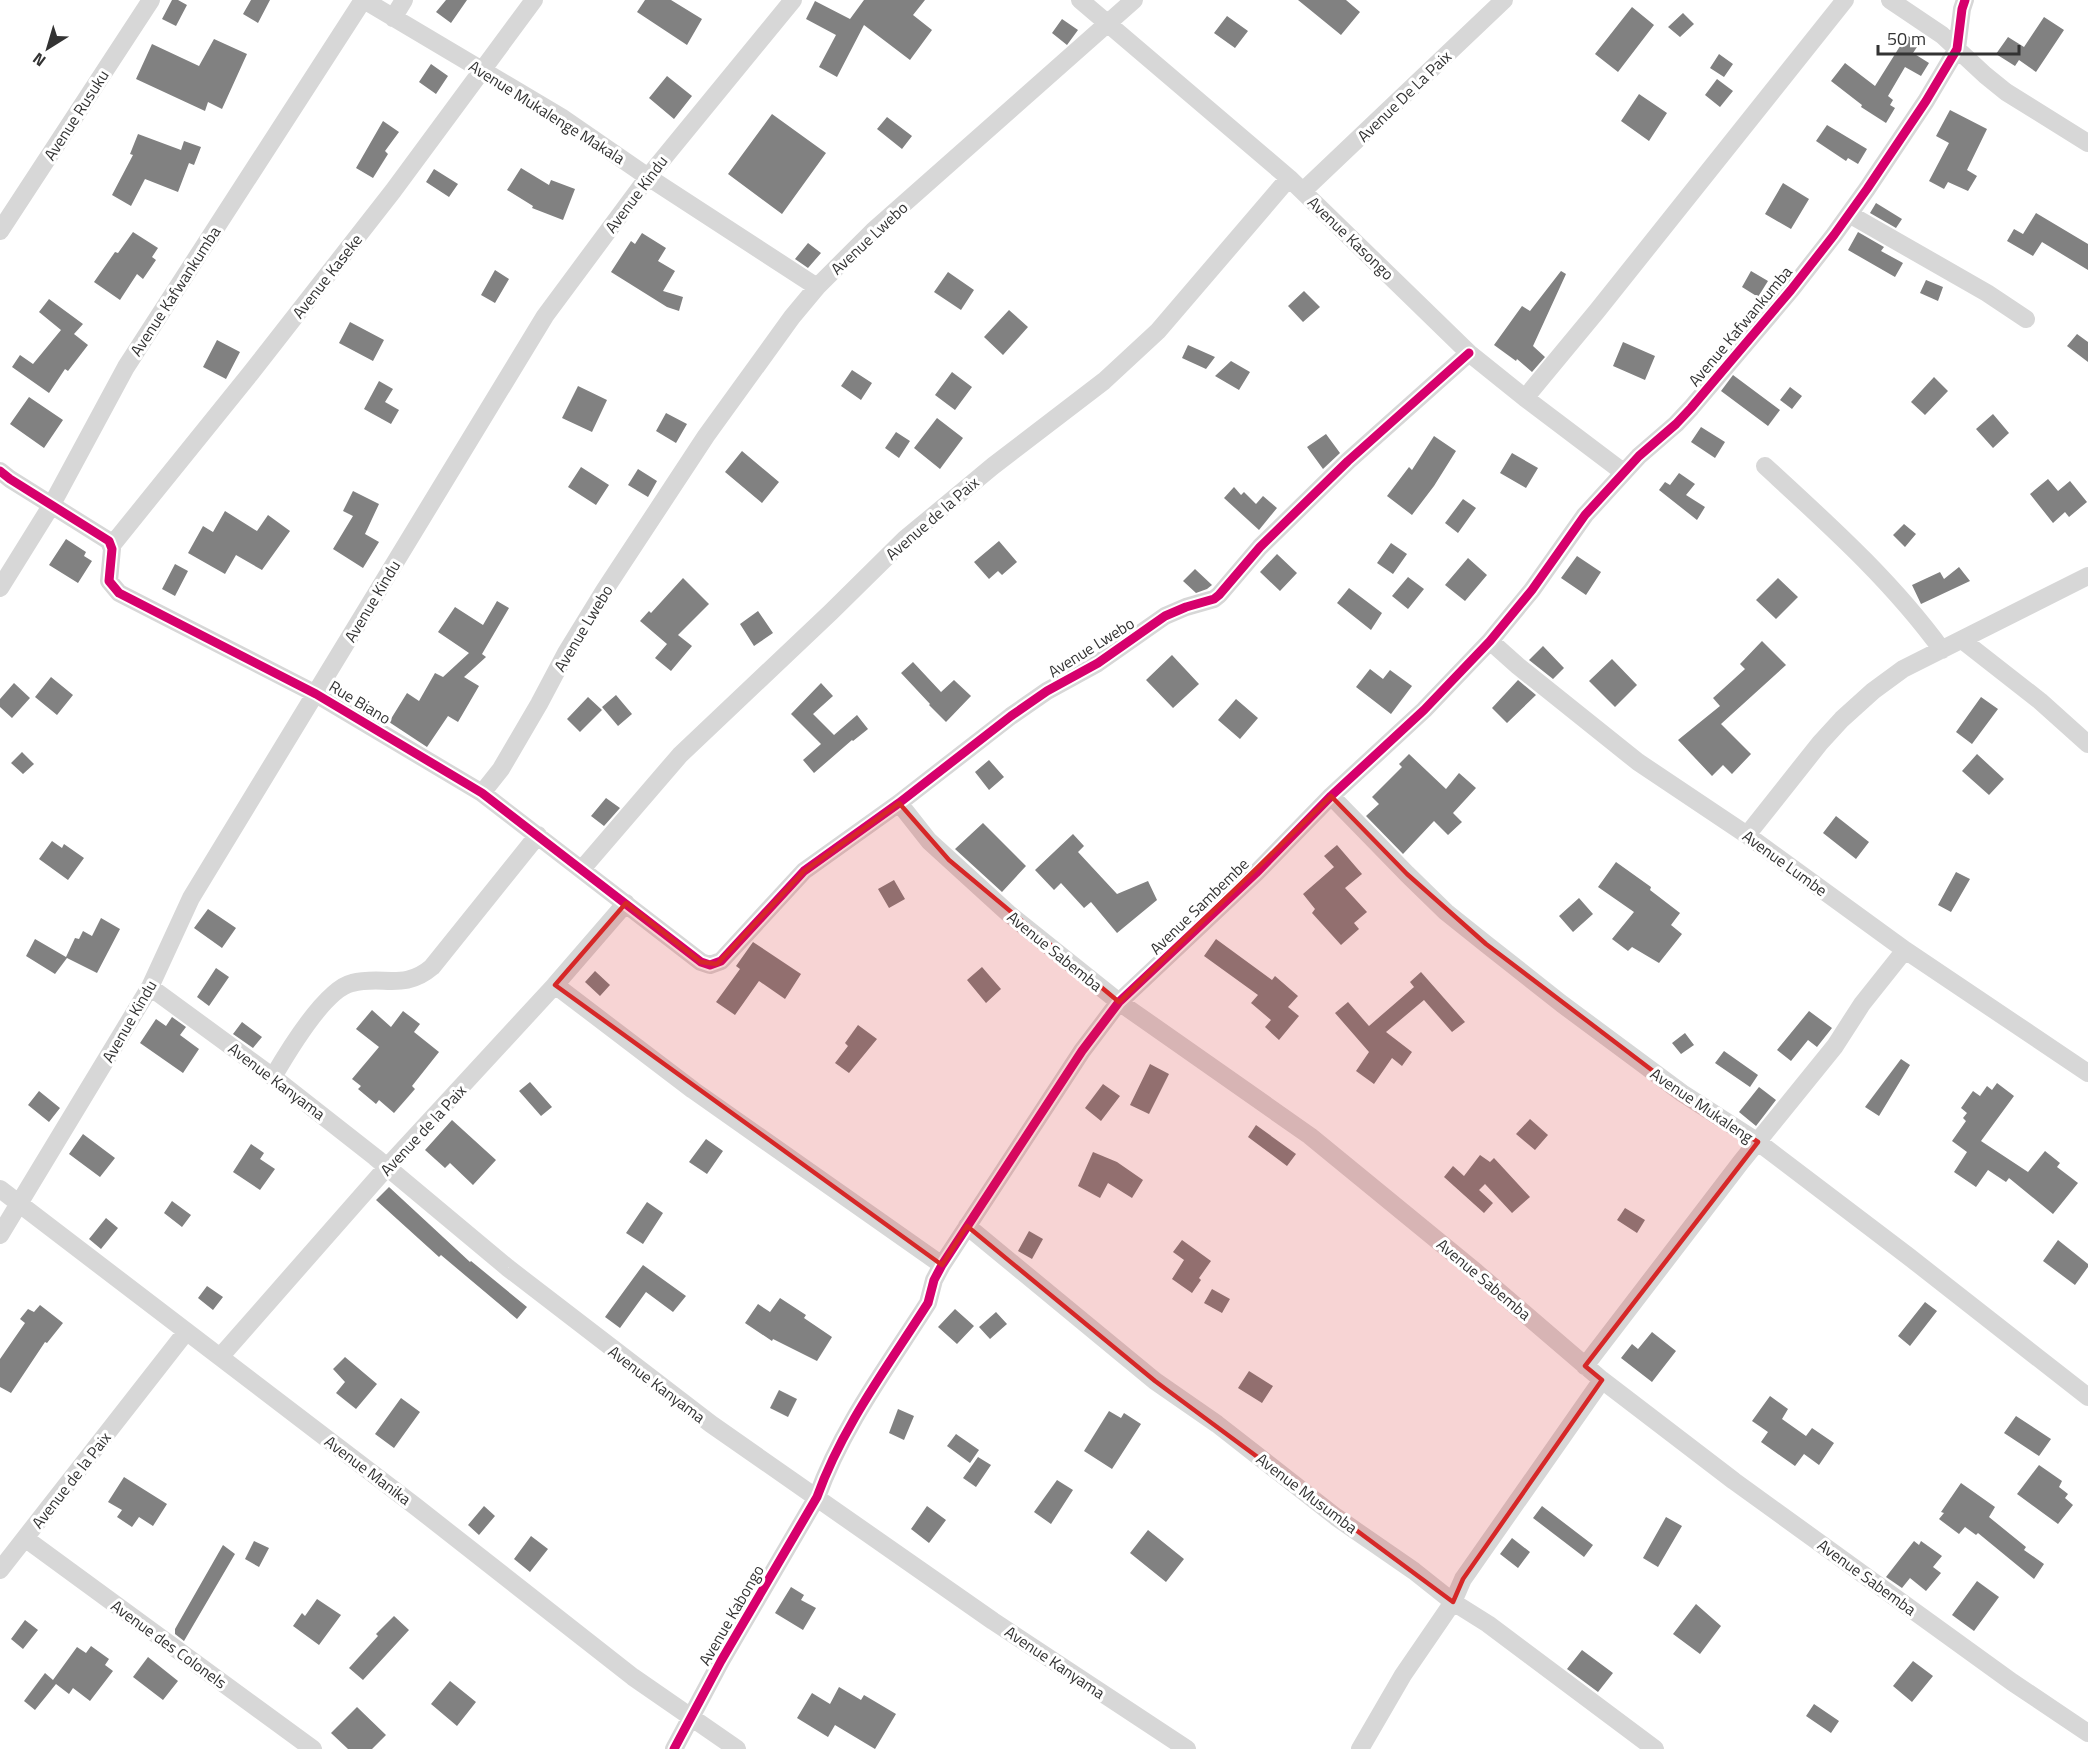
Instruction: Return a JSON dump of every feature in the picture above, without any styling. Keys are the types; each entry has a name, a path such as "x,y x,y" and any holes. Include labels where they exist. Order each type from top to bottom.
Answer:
{"street":[{"name":"Avenue Rusuku","path":"0,231 151,0"},
{"name":"Avenue Mukalenge Makala","path":"363,0 561,117 648,177 817,287"},
{"name":"Avenue Kafwankumba","path":"0,588 51,506 126,367 363,0"},
{"path":"393,18 404,0"},
{"name":"Avenue Kaseke","path":"112,545 393,191 534,0"},
{"name":"Avenue Kindu","path":"0,1234 150,987 191,898 545,316 648,177 793,0"},
{"name":"Avenue Kasongo","path":"1080,0 1289,178 1469,353 1623,472"},
{"name":"Avenue Lwebo","path":"482,794 511,751 570,645 604,591 706,436 792,317 817,287 873,231 1134,0"},
{"name":"Avenue De La Paix","path":"1303,191 1504,0"},
{"path":"1526,399 1845,0"},
{"path":"1890,0 1923,20 2006,92 2088,142"},
{"name":"Avenue Kafwankumba","path":"1490,641 1532,590 1576,526 1623,472 1691,408 1791,290 1849,214 1926,101 1957,49 1965,0"},
{"name":"Avenue de la Paix","path":"582,868 673,762 745,691 824,620 904,538 1104,381 1158,332 1289,178"},
{"path":"1849,214 1987,293 2026,319"},
{"name":"Avenue Lwebo","path":"722,961 804,872 899,803 1011,716 1047,691 1098,663 1165,616 1214,599 1260,547 1348,460 1469,353"},
{"path":"1765,466 1863,558 1917,616 1942,650"},
{"path":"0,471 51,506 104,537 112,545"},
{"name":"Rue Biano","path":"112,545 109,581 119,593 316,694 482,794 582,868 701,962 710,965 722,961"},
{"path":"1747,835 1820,743 1873,691 1903,669 2088,576"},
{"path":"1962,640 2040,701 2088,744"},
{"name":"Avenue Sambembe","path":"942,1265 1082,1051 1119,1002 1256,873 1331,796 1424,710 1490,641"},
{"name":"Avenue Lumbe","path":"1490,641 1638,762 1747,835 1905,950 2088,1073"},
{"name":"Avenue Mukaleng","path":"1331,796 1446,912 1478,938 1682,1094 1758,1142 2088,1397"},
{"name":"Avenue Sabemba","path":"899,803 929,841 1008,913 1119,1002 1310,1136 1476,1272 1602,1380 1734,1481 2012,1682 2088,1733"},
{"path":"273,1077 286,1054 323,1004 337,990 352,982 407,980 420,976 432,967 538,835"},
{"name":"Avenue de la Paix","path":"220,1358 387,1167 555,985 626,903"},
{"path":"1585,1366 1741,1162 1835,1046 1862,1004 1905,950"},
{"path":"555,985 693,1090 942,1265"},
{"name":"Avenue Kanyama","path":"150,987 273,1077 387,1167 578,1324 711,1424 993,1621 1187,1749"},
{"name":"Avenue Manika","path":"0,1189 633,1677 737,1749"},
{"name":"Avenue Musumba","path":"967,1226 1155,1381 1216,1424 1336,1517 1414,1571 1453,1602 1488,1624 1655,1749"},
{"name":"Avenue Kabongo","path":"674,1749 721,1661 817,1497 822,1481 848,1428 928,1303 934,1280 942,1265"},
{"name":"Avenue de la Paix","path":"0,1570 186,1332"},
{"path":"1360,1749 1403,1675 1453,1602 1463,1579 1602,1380"},
{"name":"Avenue des Colonels","path":"26,1539 313,1749"}],"highlighted area":[{"path":"1331,796 1407,874 1486,944 1682,1093 1758,1142 1585,1366 1602,1380 1463,1579 1453,1602 1155,1381 967,1226 942,1265 555,985 626,903 701,962 717,964 804,871 899,803 949,860 1119,1002"}],"building":[{"path":"172,0 178,0 187,5 176,26 162,19"},
{"path":"251,0 270,0 258,23 243,14"},
{"path":"446,0 467,0 451,23 436,12"},
{"path":"645,0 671,0 702,19 687,45 637,12"},
{"path":"864,0 925,0 913,15 932,30 910,60 864,25 837,77 819,67 836,35 806,19 815,1 850,19"},
{"path":"1298,0 1346,0 1360,12 1341,35"},
{"path":"1632,7 1654,25 1618,72 1595,54"},
{"path":"1683,13 1694,24 1680,37 1668,27"},
{"path":"1227,16 1248,31 1235,48 1214,33"},
{"path":"2044,17 2064,30 2036,72 2019,60 2015,66 1996,54 2008,37 2024,47"},
{"path":"1062,19 1078,30 1067,45 1052,33"},
{"path":"1907,35 1919,44 1913,53 1929,63 1921,76 1905,67 1888,96 1893,100 1890,105 1895,108 1886,123 1861,107 1862,105 1831,81 1845,63 1875,86"},
{"path":"214,39 247,54 222,109 208,102 205,111 136,79 152,44 199,66"},
{"path":"1719,54 1733,64 1724,77 1710,68"},
{"path":"431,64 448,76 436,94 419,82"},
{"path":"667,76 692,96 674,119 649,98"},
{"path":"1717,79 1733,91 1720,107 1705,95"},
{"path":"1639,94 1667,113 1649,141 1621,121"},
{"path":"1950,110 1987,129 1967,170 1977,176 1968,191 1948,182 1944,189 1929,181 1949,143 1936,136"},
{"path":"772,114 826,153 782,214 728,174"},
{"path":"887,117 912,136 902,149 877,129"},
{"path":"383,121 399,132 385,151 388,154 373,178 356,168"},
{"path":"1827,125 1867,149 1858,164 1848,158 1846,161 1816,141"},
{"path":"138,134 181,150 184,141 201,147 194,165 189,163 178,192 145,179 131,206 112,195 133,155 130,154"},
{"path":"521,168 549,185 551,180 575,189 563,220 532,208 533,206 507,190"},
{"path":"434,169 458,184 449,197 426,182"},
{"path":"1783,183 1809,199 1791,229 1765,214"},
{"path":"1876,203 1902,219 1896,228 1870,213"},
{"path":"2036,213 2088,244 2088,270 2042,242 2033,256 2007,241 2014,229 2023,234"},
{"path":"133,232 158,248 152,257 156,260 143,279 137,274 120,300 94,282 115,252 118,253"},
{"path":"1858,232 1884,247 1881,251 1903,263 1895,277 1848,250"},
{"path":"642,233 666,248 658,261 675,271 663,291 683,297 679,311 667,307 611,272 631,241 635,244"},
{"path":"808,243 821,253 808,268 795,259"},
{"path":"495,270 509,279 495,303 481,295"},
{"path":"1561,271 1566,274 1533,346 1545,357 1532,372 1517,359 1516,361 1494,345 1522,306 1530,311"},
{"path":"1751,271 1768,281 1758,297 1742,287"},
{"path":"948,272 974,290 961,310 934,292"},
{"path":"1926,280 1943,287 1938,301 1920,293"},
{"path":"1304,291 1320,307 1303,322 1288,306"},
{"path":"49,299 83,324 74,334 88,345 68,371 65,369 49,393 12,367 20,355 33,364 61,330 39,312"},
{"path":"1009,310 1028,327 1003,355 984,337"},
{"path":"350,322 384,340 373,361 339,343"},
{"path":"2077,334 2088,342 2088,362 2067,346"},
{"path":"217,340 240,352 226,379 203,367"},
{"path":"1623,342 1655,356 1645,380 1613,366"},
{"path":"1188,345 1215,357 1206,369 1182,358"},
{"path":"1231,361 1250,372 1239,390 1215,376"},
{"path":"852,370 872,383 861,400 841,386"},
{"path":"952,372 972,387 955,410 935,395"},
{"path":"1733,375 1780,410 1768,426 1721,391"},
{"path":"1934,377 1948,391 1925,415 1911,402"},
{"path":"379,381 393,389 385,402 399,410 391,424 364,409"},
{"path":"578,386 607,400 592,432 562,418"},
{"path":"1790,387 1802,396 1792,409 1780,400"},
{"path":"29,397 63,420 44,448 10,424"},
{"path":"666,413 687,424 676,443 656,431"},
{"path":"1993,414 2009,433 1993,448 1976,429"},
{"path":"937,418 963,438 940,469 914,448"},
{"path":"1701,427 1725,442 1715,458 1691,442"},
{"path":"896,432 910,441 899,458 885,448"},
{"path":"1326,434 1340,453 1323,469 1307,447"},
{"path":"1434,436 1456,451 1412,515 1387,496 1409,467 1412,470"},
{"path":"742,451 779,482 762,503 725,472"},
{"path":"1512,453 1538,468 1526,488 1500,473"},
{"path":"581,467 609,485 596,505 568,487"},
{"path":"638,469 657,481 648,497 628,485"},
{"path":"1679,473 1695,484 1686,495 1705,507 1697,520 1659,490 1665,482 1670,485"},
{"path":"2048,479 2058,491 2070,481 2087,502 2069,517 2065,512 2053,523 2030,494"},
{"path":"1234,487 1241,495 1244,492 1256,504 1263,496 1277,508 1259,530 1224,498"},
{"path":"353,491 379,504 365,534 379,542 363,568 333,549 353,516 343,511"},
{"path":"1463,499 1476,508 1458,533 1445,523"},
{"path":"225,511 257,531 268,515 290,531 262,570 236,555 225,574 188,553 203,526 213,532"},
{"path":"1904,524 1916,534 1905,547 1893,535"},
{"path":"66,539 86,552 84,556 92,561 78,583 49,565"},
{"path":"999,541 1017,562 1002,575 998,571 989,579 974,562"},
{"path":"1391,543 1407,554 1393,574 1377,563"},
{"path":"1277,554 1297,573 1280,591 1260,572"},
{"path":"1577,556 1601,572 1586,595 1561,578"},
{"path":"1468,558 1487,575 1465,601 1445,585"},
{"path":"175,564 188,571 175,596 162,589"},
{"path":"1959,567 1970,581 1921,604 1912,585 1940,572 1944,579"},
{"path":"1195,569 1212,585 1196,593 1183,581"},
{"path":"1408,577 1424,589 1408,609 1392,596"},
{"path":"683,578 709,604 678,635 692,646 671,671 655,658 667,644 640,621 649,611 651,613"},
{"path":"1778,578 1798,597 1776,619 1756,600"},
{"path":"1349,588 1382,613 1371,630 1337,603"},
{"path":"497,601 509,608 482,654 486,657 464,677 479,686 458,722 448,716 427,747 389,722 407,693 419,701 435,673 443,677 469,653 438,632 455,607 483,625"},
{"path":"758,611 773,633 754,646 740,624"},
{"path":"1762,641 1786,665 1721,724 1751,754 1732,774 1723,765 1712,776 1678,740 1720,706 1713,698 1745,669 1740,664"},
{"path":"1543,646 1564,668 1553,679 1529,660"},
{"path":"1172,655 1199,684 1173,708 1146,680"},
{"path":"1612,659 1637,685 1615,707 1589,681"},
{"path":"913,662 941,692 954,680 971,696 946,722 901,673"},
{"path":"1370,669 1383,679 1390,670 1412,686 1391,714 1356,687"},
{"path":"51,677 73,695 57,715 35,697"},
{"path":"1518,680 1536,695 1507,723 1492,708"},
{"path":"14,683 30,698 12,718 0,707 0,699"},
{"path":"821,683 833,696 813,714 834,735 857,715 868,729 814,773 803,760 821,744 791,714"},
{"path":"616,695 632,714 618,726 602,707"},
{"path":"588,697 602,710 580,732 567,719"},
{"path":"1981,697 1998,709 1972,744 1956,732"},
{"path":"1236,699 1258,718 1240,739 1218,720"},
{"path":"22,752 34,764 23,774 11,763"},
{"path":"1409,754 1446,789 1459,773 1476,788 1453,813 1462,822 1448,835 1434,821 1403,854 1366,816 1379,804 1372,797 1402,767 1399,764"},
{"path":"1977,754 2004,779 1989,795 1962,771"},
{"path":"989,760 1004,777 989,790 975,772"},
{"path":"606,798 620,808 604,826 591,816"},
{"path":"1836,816 1869,842 1856,859 1823,833"},
{"path":"983,823 1026,866 1002,892 955,849"},
{"path":"1073,834 1084,846 1078,852 1117,894 1148,881 1157,900 1117,933 1091,902 1084,908 1061,883 1054,890 1035,870"},
{"path":"52,841 62,848 64,844 84,858 68,880 39,859"},
{"path":"1337,845 1362,874 1345,888 1367,912 1354,923 1359,929 1341,945 1312,913 1315,909 1303,894 1334,867 1324,856"},
{"path":"1616,862 1651,887 1650,890 1680,913 1671,925 1682,934 1659,963 1632,947 1628,951 1612,939 1634,912 1598,887"},
{"path":"1956,872 1970,879 1951,912 1938,905"},
{"path":"894,880 905,899 889,908 878,889"},
{"path":"1579,898 1593,914 1573,932 1559,916"},
{"path":"208,909 236,928 222,948 194,928"},
{"path":"101,918 120,929 97,973 67,958 55,974 26,956 35,939 66,957 75,938 79,939 83,931 92,936"},
{"path":"1216,939 1272,980 1275,976 1298,996 1288,1007 1299,1016 1279,1040 1265,1027 1271,1020 1251,1003 1258,995 1204,956"},
{"path":"753,942 801,974 785,999 759,981 735,1015 716,1002 740,969 736,966"},
{"path":"982,967 1001,989 986,1003 967,980"},
{"path":"216,968 229,977 209,1006 197,997"},
{"path":"595,971 610,985 600,996 585,982"},
{"path":"1421,972 1465,1022 1452,1032 1424,1000 1386,1032 1412,1052 1402,1066 1392,1058 1374,1084 1356,1071 1369,1052 1335,1013 1348,1002 1369,1026 1414,987 1410,982"},
{"path":"372,1010 391,1027 403,1011 420,1024 414,1032 439,1052 412,1086 415,1089 394,1113 379,1100 376,1104 358,1089 361,1086 352,1079 379,1047 356,1029"},
{"path":"1809,1011 1832,1028 1817,1047 1808,1040 1791,1061 1777,1050"},
{"path":"172,1017 186,1027 180,1035 199,1049 183,1073 140,1043 156,1019 166,1026"},
{"path":"242,1022 262,1037 253,1048 233,1034"},
{"path":"858,1025 877,1039 849,1073 835,1063 848,1046 845,1043"},
{"path":"1685,1033 1694,1045 1681,1054 1672,1043"},
{"path":"1724,1051 1758,1075 1750,1087 1715,1063"},
{"path":"1901,1059 1910,1065 1879,1116 1865,1107"},
{"path":"1150,1064 1169,1074 1149,1114 1130,1105"},
{"path":"530,1082 552,1107 541,1116 519,1091"},
{"path":"1997,1083 2014,1096 1981,1141 2028,1172 2045,1151 2060,1163 2057,1167 2078,1183 2053,1214 2009,1178 2006,1182 1988,1170 1976,1187 1954,1172 1967,1152 1952,1141 1966,1121 1963,1118 1967,1113 1961,1108 1973,1091 1980,1096 1987,1086 1992,1090"},
{"path":"1103,1084 1120,1096 1101,1121 1085,1108"},
{"path":"1759,1087 1776,1100 1756,1126 1739,1112"},
{"path":"39,1091 60,1108 49,1122 28,1105"},
{"path":"1530,1119 1548,1135 1535,1150 1516,1134"},
{"path":"452,1120 496,1160 473,1185 450,1163 445,1168 425,1150"},
{"path":"1256,1125 1296,1154 1287,1166 1248,1137"},
{"path":"83,1134 115,1158 100,1177 69,1154"},
{"path":"706,1139 723,1151 707,1174 689,1162"},
{"path":"251,1144 264,1153 260,1159 275,1169 260,1190 233,1172"},
{"path":"1093,1152 1117,1162 1143,1180 1132,1198 1108,1183 1100,1198 1078,1186"},
{"path":"1480,1155 1490,1162 1494,1158 1530,1197 1512,1213 1485,1184 1479,1190 1493,1203 1484,1213 1444,1177 1453,1166 1464,1176"},
{"path":"389,1187 470,1262 527,1307 517,1319 441,1255 439,1257 376,1200"},
{"path":"172,1201 191,1215 182,1227 164,1213"},
{"path":"647,1202 663,1213 643,1244 626,1233"},
{"path":"1625,1208 1645,1220 1637,1233 1617,1220"},
{"path":"106,1218 118,1228 101,1249 89,1239"},
{"path":"1029,1231 1043,1239 1032,1259 1018,1251"},
{"path":"1182,1240 1211,1261 1192,1293 1172,1279 1184,1260 1173,1252"},
{"path":"2058,1240 2088,1264 2075,1285 2043,1261"},
{"path":"643,1265 686,1296 673,1312 646,1292 620,1328 605,1317"},
{"path":"207,1286 223,1297 213,1310 198,1298"},
{"path":"1212,1289 1230,1299 1222,1313 1204,1303"},
{"path":"780,1298 806,1315 804,1318 832,1337 817,1361 773,1339 772,1341 745,1323 758,1304 770,1312"},
{"path":"1925,1302 1937,1311 1910,1346 1898,1336"},
{"path":"40,1305 63,1323 47,1343 45,1342 11,1393 0,1387 0,1359 25,1323 20,1319 28,1309 34,1312"},
{"path":"955,1309 974,1326 957,1344 938,1327"},
{"path":"996,1312 1007,1324 990,1339 979,1327"},
{"path":"1652,1332 1676,1351 1652,1382 1621,1358 1632,1344 1638,1349"},
{"path":"345,1357 377,1384 356,1409 336,1393 345,1382 333,1369"},
{"path":"1249,1371 1273,1386 1262,1403 1238,1388"},
{"path":"779,1390 797,1399 788,1417 770,1408"},
{"path":"1770,1396 1788,1409 1782,1419 1806,1436 1812,1428 1834,1443 1819,1465 1804,1454 1795,1466 1761,1442 1768,1432 1752,1421"},
{"path":"401,1398 420,1412 394,1448 375,1434"},
{"path":"898,1409 914,1416 904,1440 889,1433"},
{"path":"1109,1411 1121,1418 1124,1413 1141,1424 1112,1469 1084,1451"},
{"path":"2016,1416 2051,1439 2039,1456 2004,1433"},
{"path":"956,1434 979,1450 970,1463 947,1446"},
{"path":"978,1457 991,1465 976,1487 963,1478"},
{"path":"2039,1465 2062,1481 2059,1487 2068,1494 2065,1498 2073,1505 2058,1524 2017,1494"},
{"path":"124,1477 167,1504 153,1526 139,1517 132,1527 117,1517 122,1510 108,1502"},
{"path":"1057,1480 1073,1490 1051,1524 1034,1512"},
{"path":"1961,1483 1995,1507 1989,1517 2026,1547 2024,1550 2044,1564 2034,1579 1978,1533 1976,1535 1965,1527 1959,1534 1939,1519 1944,1513 1941,1512"},
{"path":"484,1506 495,1516 479,1535 468,1525"},
{"path":"927,1506 946,1520 929,1543 911,1529"},
{"path":"1542,1506 1593,1545 1584,1557 1533,1518"},
{"path":"1666,1517 1682,1526 1658,1567 1643,1558"},
{"path":"1148,1530 1184,1559 1166,1582 1130,1553"},
{"path":"531,1536 548,1549 530,1572 514,1559"},
{"path":"1512,1538 1530,1552 1518,1568 1500,1554"},
{"path":"254,1541 269,1548 259,1567 245,1559"},
{"path":"1914,1541 1919,1545 1921,1541 1942,1556 1933,1567 1941,1573 1926,1591 1910,1578 1902,1588 1886,1577"},
{"path":"223,1545 235,1554 184,1641 175,1634 175,1629"},
{"path":"1977,1581 1999,1597 1974,1631 1952,1615"},
{"path":"791,1587 804,1595 801,1600 816,1608 803,1630 775,1613"},
{"path":"317,1599 341,1615 319,1645 293,1626 302,1613 305,1616"},
{"path":"1696,1604 1721,1626 1700,1654 1673,1634"},
{"path":"394,1616 409,1630 363,1680 349,1668 378,1636 376,1634"},
{"path":"25,1620 38,1630 23,1649 11,1639"},
{"path":"91,1646 109,1659 105,1665 113,1671 90,1701 73,1688 69,1694 56,1684 35,1710 24,1701 45,1673 53,1680 77,1647 86,1653"},
{"path":"1582,1650 1613,1673 1598,1692 1567,1669"},
{"path":"148,1657 178,1681 163,1700 133,1677"},
{"path":"1913,1661 1933,1676 1912,1702 1893,1686"},
{"path":"450,1681 476,1702 457,1726 431,1704"},
{"path":"839,1687 861,1700 864,1695 896,1714 875,1749 835,1725 828,1737 797,1718 812,1693 830,1704"},
{"path":"1814,1704 1839,1721 1831,1733 1806,1716"},
{"path":"357,1707 386,1735 372,1749 348,1749 331,1733"}],"cycle path":[{"path":"674,1749 721,1661 817,1497 827,1471 853,1421 928,1303 934,1280 942,1265 1082,1051 1119,1002 1256,873 1331,796 1424,710 1490,641 1532,590 1585,515 1639,456 1691,408 1791,290 1867,189 1926,101 1957,49 1965,0"},
{"path":"0,471 109,541 112,549 109,581 119,593 316,694 482,793 701,962 710,965 721,961 804,871 899,803 1011,716 1047,691 1098,663 1165,616 1214,599 1219,595 1260,547 1348,461 1469,353"}]}
